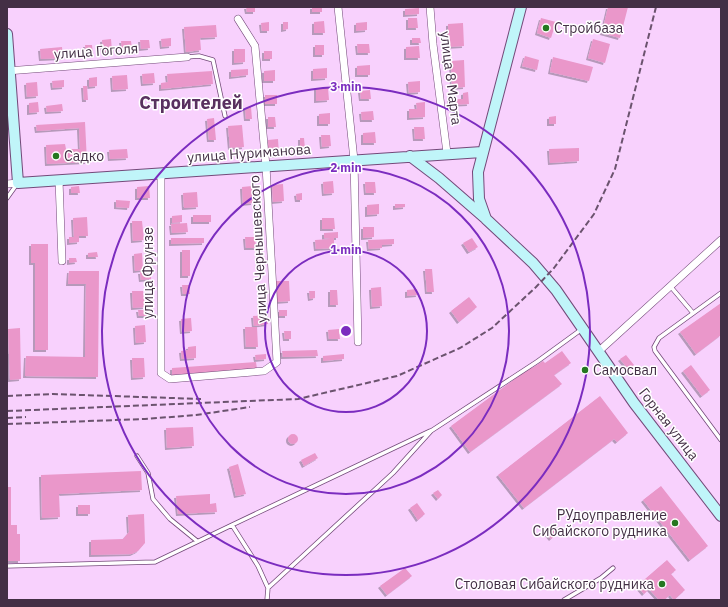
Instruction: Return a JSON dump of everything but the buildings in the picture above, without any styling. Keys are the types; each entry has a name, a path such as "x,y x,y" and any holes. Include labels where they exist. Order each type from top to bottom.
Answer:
{"main road":[{"path":"486,219 478,194 478,172 520,7"},
{"path":"7,34 18,183"},
{"name":"улица Нуриманова","path":"18,183 447,153 482,152"},
{"name":"Горная улица","path":"410,156 439,178 533,263 556,290 642,414 721,516"}],"street":[{"path":"338,7 354,160 358,342"},
{"name":"улица 8 Марта","path":"430,7 432,44 447,153"},
{"name":"улица Чернышевского","path":"161,373 170,379 264,371 277,362 266,166 255,46 238,19"},
{"name":"улица Гоголя","path":"9,71 188,57"},
{"name":"улица Фрунзе","path":"161,373 162,173"},
{"path":"59,180 62,261"},
{"name":"улица Нуриманова","path":"7,184 18,183"},
{"path":"598,352 721,240"}],"lane":[{"path":"188,57 199,56 213,60 225,116"},
{"path":"7,198 11,190 18,183"},
{"path":"670,286 693,313"},
{"path":"721,293 659,338 654,346 655,351 721,440"},
{"path":"7,566 155,562 196,541 431,430 538,361 582,329"},
{"path":"268,588 393,473 431,430"},
{"path":"137,456 148,473 153,499 170,519 196,541"},
{"path":"232,525 258,566 268,588 267,600"},
{"path":"564,600 601,578 613,568"}],"railway":[{"path":"7,411 298,399 397,376 460,348 492,328 536,287 554,268 594,214 615,169 656,7"},
{"path":"7,396 53,394 201,399"},
{"path":"7,424 145,419 196,415 250,407"},
{"path":"7,418 26,417"}],"place":[{"name":"Стройбаза","path":"546,28"},
{"name":"Садко","path":"56,156"},
{"name":"Самосвал","path":"585,370"},
{"name":"РУдоуправление Сибайского рудника","path":"675,523"},
{"name":"Столовая Сибайского рудника","path":"662,584"}],"district":[{"name":"Строителей","path":"191,102"}]}
